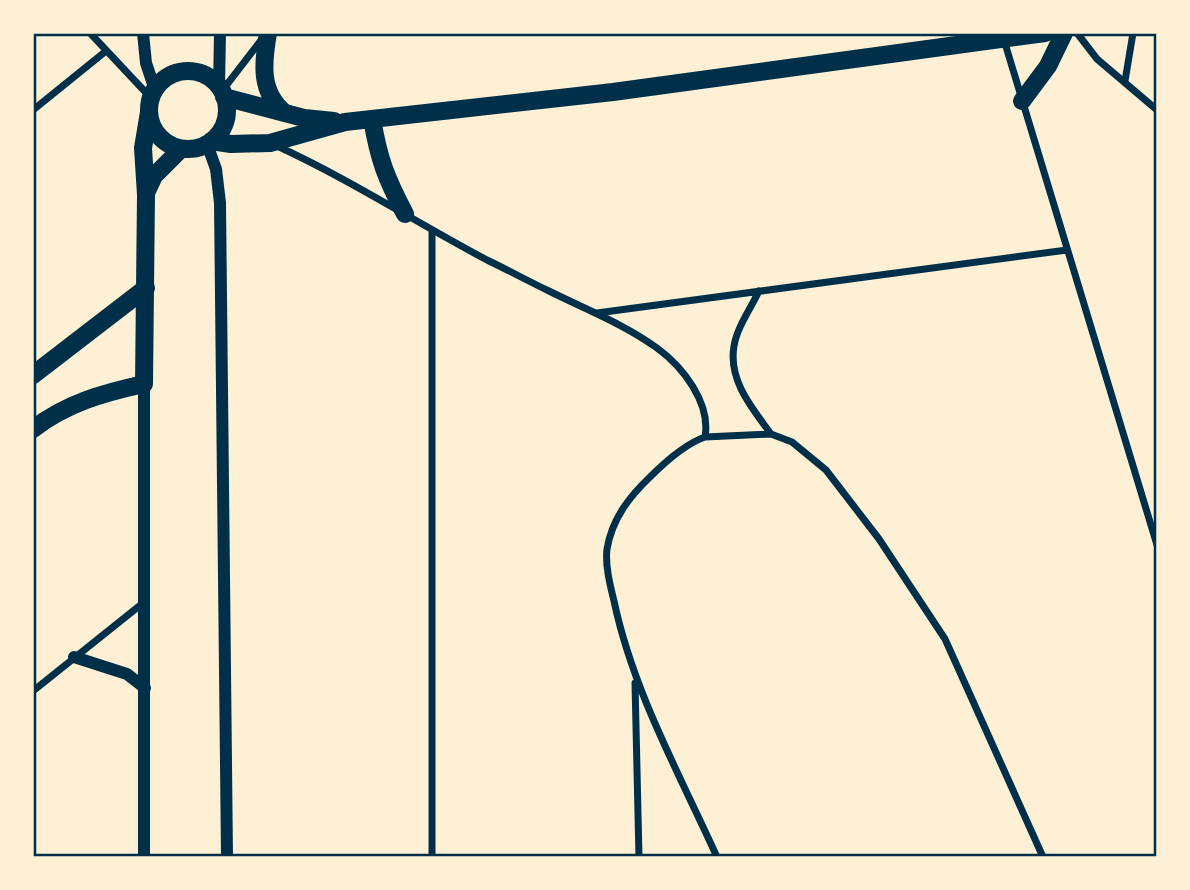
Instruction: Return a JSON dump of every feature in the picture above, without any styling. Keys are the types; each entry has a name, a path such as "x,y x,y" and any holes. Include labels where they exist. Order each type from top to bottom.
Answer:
{"main road":[{"path":"267,33 263,61 266,85 278,107 285,113"},
{"path":"152,100 152,125 159,136 181,149 209,143 270,143 345,122 612,92 1045,33"},
{"path":"1022,101 1048,66 1064,33"},
{"path":"33,429 47,418 95,395 144,384 146,195 143,148 152,100 163,80 174,74 199,73 210,78 222,92 227,109 225,121 220,133 209,143"},
{"path":"222,92 304,118 345,122"},
{"path":"372,119 385,176 405,214"},
{"path":"146,195 154,176 181,149"},
{"path":"33,375 146,288"}],"street":[{"path":"90,33 152,100"},
{"path":"143,33 152,100"},
{"path":"220,33 222,92"},
{"path":"222,92 246,57 267,33"},
{"path":"1077,33 1097,59 1157,110"},
{"path":"1125,81 1133,33"},
{"path":"1004,38 1157,545"},
{"path":"33,110 106,51"},
{"path":"209,143 216,169 220,203 227,857"},
{"path":"270,143 549,292 597,313 657,348 675,364 697,394 707,421 705,437"},
{"path":"432,231 432,857"},
{"path":"597,313 1067,250"},
{"path":"759,291 734,346 734,371 741,391 771,434"},
{"path":"144,384 144,857"},
{"path":"717,857 635,679 609,578 607,550 617,517 633,494 661,466 696,440 705,437 771,434 792,442 826,470 879,539 945,639 1043,857"},
{"path":"33,691 143,603"},
{"path":"74,657 127,674 145,688"},
{"path":"635,679 639,857"}]}
